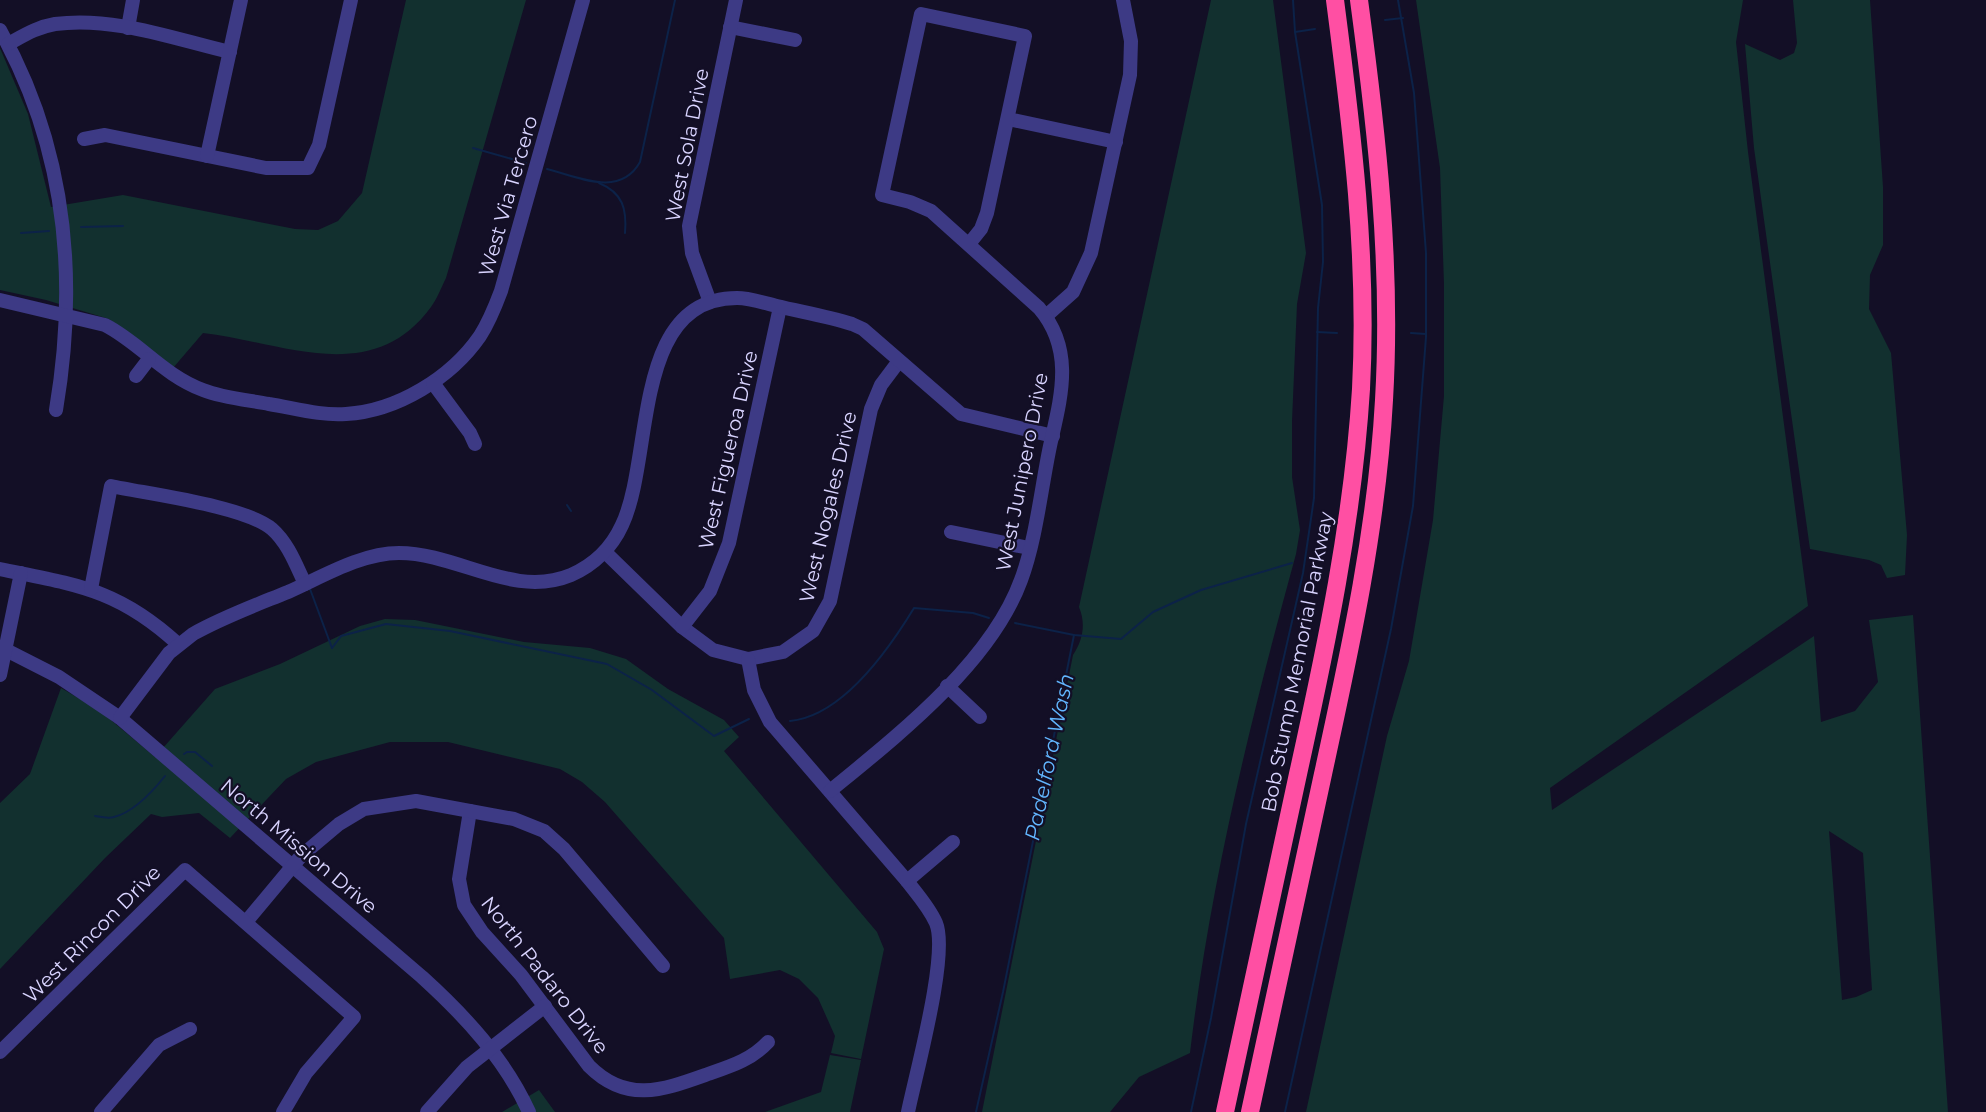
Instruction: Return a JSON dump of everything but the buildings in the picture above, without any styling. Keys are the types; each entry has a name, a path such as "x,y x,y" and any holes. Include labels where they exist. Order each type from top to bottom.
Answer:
{"highway":[{"name":"Bob Stump Memorial Parkway","path":"1225,1112 1334,605 1355,459 1362,350 1362,254 1353,137 1335,0"},
{"path":"1250,1112 1359,608 1380,463 1387,340 1386,248 1380,158 1359,0"}],"street":[{"path":"128,28 133,0"},
{"path":"207,156 241,0"},
{"path":"84,139 105,135 266,168 308,168 319,145 351,0"},
{"name":"West Via Tercero","path":"0,300 96,322 119,332 150,359 204,391 312,412 346,414 392,404 433,383 454,365 489,322 501,291 583,0"},
{"name":"West Sola Drive","path":"710,302 693,253 689,226 736,0"},
{"path":"1046,316 1073,292 1088,263 1116,142 1131,63 1130,31 1123,0"},
{"name":"West Junipero Drive","path":"830,791 896,737 982,649 998,627 1022,578 1053,436 1064,372 1060,343 1046,316 931,211 910,201 882,195 921,14 1025,36 1008,119"},
{"path":"8,44 33,30 54,24 87,23 128,28 230,52"},
{"path":"730,27 795,40"},
{"path":"0,30 27,83 56,175 64,236 67,315 56,410"},
{"path":"969,244 981,229 987,213 1008,119 1116,142"},
{"path":"120,718 178,644 207,626 366,559 398,553 422,555 518,582 544,582 572,574 605,552 626,517 664,345 682,319 710,302 742,298 852,324 863,329 961,414 1053,436"},
{"name":"West Figueroa Drive","path":"682,627 710,591 729,543 780,307"},
{"path":"136,376 150,359"},
{"name":"West Nogales Drive","path":"748,659 766,657 799,643 813,631 822,617 833,590 870,408 881,385 899,361"},
{"path":"433,383 470,433 475,444"},
{"path":"91,589 111,486 238,513 262,522 287,546 305,584"},
{"path":"951,532 1029,548"},
{"path":"605,552 682,627 713,650 748,659 754,690 763,710 907,881 925,904 936,924 940,955 908,1112"},
{"path":"0,569 91,589 133,608 178,644"},
{"path":"0,675 2,650 21,573"},
{"name":"North Mission Drive","path":"2,650 51,672 120,718 448,1000 490,1048 530,1112"},
{"path":"947,686 980,717"},
{"path":"283,1112 306,1073 354,1017 246,922 322,836 364,809 416,801 525,823 553,839 663,966"},
{"name":"North Padaro Drive","path":"470,811 459,879 464,904 482,932 544,1006 589,1066 612,1084 638,1090 664,1089 738,1064 755,1056 768,1042"},
{"path":"907,881 953,842"},
{"name":"West Rincon Drive","path":"0,1052 185,870 246,922"},
{"path":"427,1112 459,1075 544,1006"},
{"path":"100,1112 159,1045 190,1029"}],"green space":[{"path":"406,0 526,0 446,278 431,307 408,332 382,346 354,353 324,354 203,333 173,368 109,319 46,300 0,290 0,48 28,114 51,207 123,195 295,229 318,230 338,221 362,193"},
{"path":"1211,0 1273,0 1306,253 1297,304 1292,421 1292,477 1300,530 1296,554 1263,677 1220,864 1198,989 1190,1053 1139,1077 1110,1112 982,1112 1073,655 1082,632 1079,607"},
{"path":"1416,0 1743,0 1736,42 1748,152 1808,606 1550,788 1552,810 1814,636 1821,722 1855,711 1878,682 1869,620 1913,615 1948,1112 1306,1112 1387,736 1409,661 1433,520 1444,396 1444,284 1440,168","holes":["1829,831 1863,853 1872,990 1842,1000"]},
{"path":"1793,0 1870,0 1883,187 1883,245 1870,275 1869,309 1891,353 1907,535 1905,575 1887,578 1881,565 1869,560 1810,549 1754,148 1745,44 1780,60 1794,53 1797,43"},
{"path":"385,619 415,620 524,642 590,648 626,659 668,689 724,720 739,737 724,751 877,932 884,949 861,1059 831,1053 835,1036 818,998 799,979 780,970 730,979 724,938 605,802 582,782 560,769 448,742 390,742 316,762 286,779 230,838 199,813 162,817 151,814 105,858 0,969 0,803 30,774 61,688 99,710 155,757 215,689 280,664 360,626"},
{"path":"830,1055 861,1060 850,1112 765,1112 821,1092"},
{"path":"539,1090 555,1112 502,1112"}],"waterway":[{"path":"547,169 598,182 610,182 632,173 640,162 675,0"},
{"path":"1191,1112 1211,1018 1246,824 1303,573 1314,498 1318,308 1323,262 1322,205 1295,32 1293,0"},
{"path":"1285,1112 1391,629 1413,506 1426,337 1426,253 1414,93 1398,0"},
{"path":"1385,20 1403,18"},
{"path":"1295,32 1315,29"},
{"path":"473,148 526,163"},
{"path":"599,183 613,192 622,203 625,233"},
{"path":"81,227 123,226"},
{"path":"21,233 49,231"},
{"path":"1317,332 1337,333"},
{"path":"1411,333 1426,334"},
{"path":"567,505 571,511"},
{"name":"Padelford Wash","path":"1015,623 1074,635 1121,639 1153,612 1201,590 1292,563"},
{"path":"310,589 332,648"},
{"path":"790,721 809,716 828,707 845,694 877,660 914,608 973,613 989,618"},
{"path":"332,648 341,636 386,624 450,631 607,664 652,690 714,736 749,719"},
{"name":"Padelford Wash","path":"976,1112 1003,992 1074,635"},
{"path":"184,754 195,752 212,766"},
{"path":"95,816 112,818 129,811 165,776"}]}
